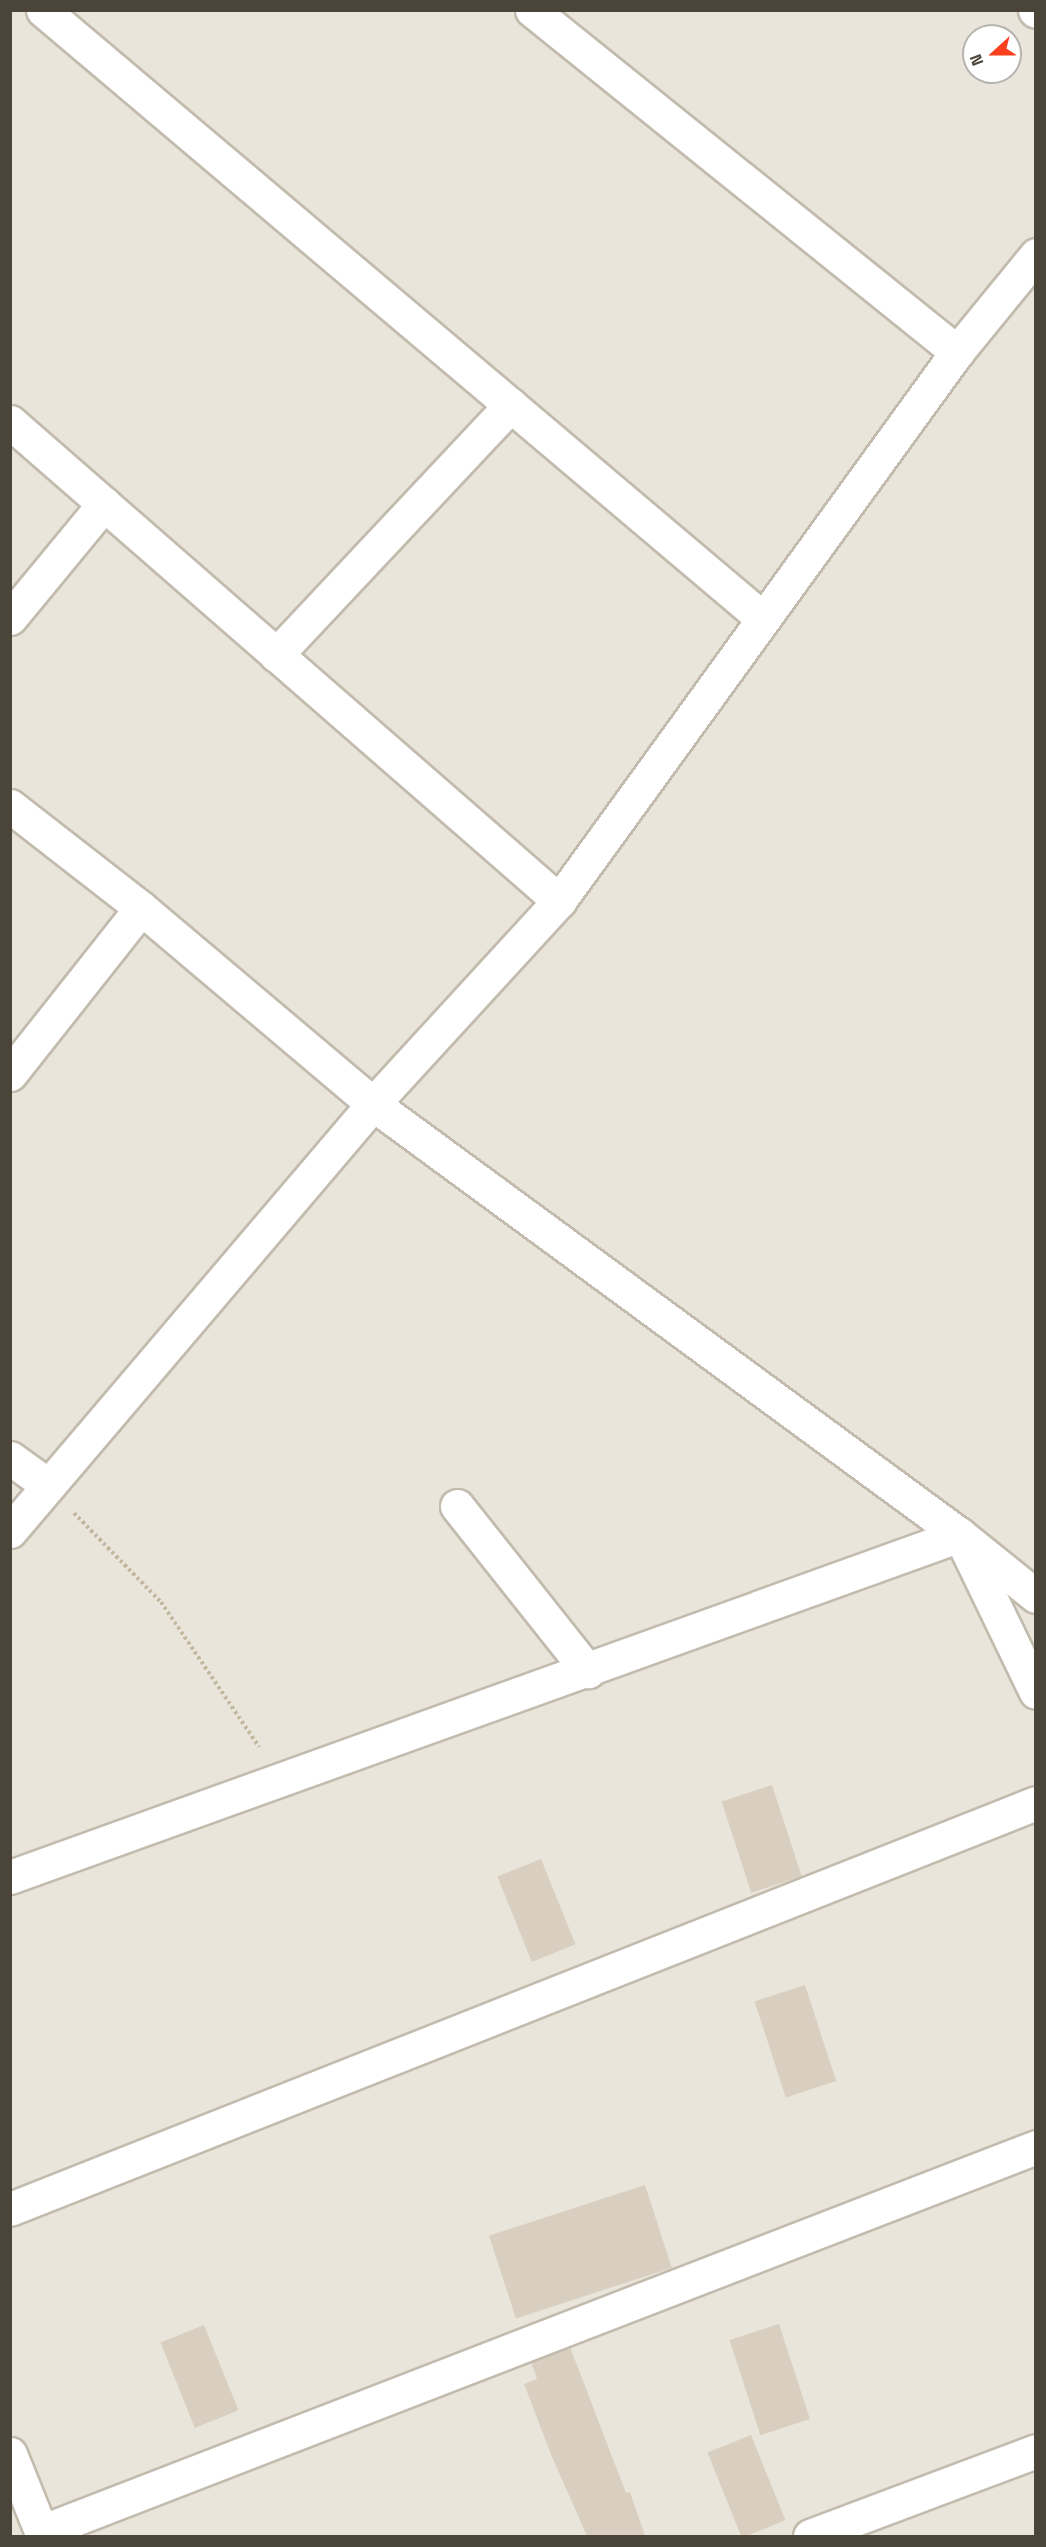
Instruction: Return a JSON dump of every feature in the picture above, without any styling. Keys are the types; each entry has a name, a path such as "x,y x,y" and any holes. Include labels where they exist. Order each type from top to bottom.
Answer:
{"street":[{"path":"43,10 761,617"},
{"path":"532,10 957,352"},
{"path":"10,1531 46,1484 373,1104 558,901 761,617 957,352 1035,255"},
{"path":"276,655 511,405"},
{"path":"10,422 558,901"},
{"path":"10,618 104,504"},
{"path":"10,806 141,908 373,1104 960,1535 1035,1596"},
{"path":"10,1074 141,908"},
{"path":"10,1458 46,1484"},
{"path":"457,1506 588,1671"},
{"path":"10,1877 283,1782 960,1535"},
{"path":"960,1535 1035,1692"},
{"path":"10,2209 1035,1803"},
{"path":"10,2454 42,2534 1035,2147"},
{"path":"810,2536 1035,2451"}],"path":[{"path":"46,1484 161,1602 283,1782"}],"shaded area":[{"path":"11,11 1035,11 1035,2536 11,2536"}],"building":[{"path":"772,1785 802,1876 751,1893 722,1801"},
{"path":"541,1859 575,1944 532,1962 497,1877"},
{"path":"805,1985 836,2081 786,2097 755,2001"},
{"path":"645,2185 672,2268 516,2318 489,2236"},
{"path":"779,2324 810,2419 760,2435 730,2340"},
{"path":"204,2325 238,2410 195,2428 160,2343"},
{"path":"570,2347 626,2493 630,2492 645,2536 587,2536 552,2457 524,2384 537,2379 531,2362"},
{"path":"751,2435 785,2520 747,2536 741,2536 707,2453"}]}
